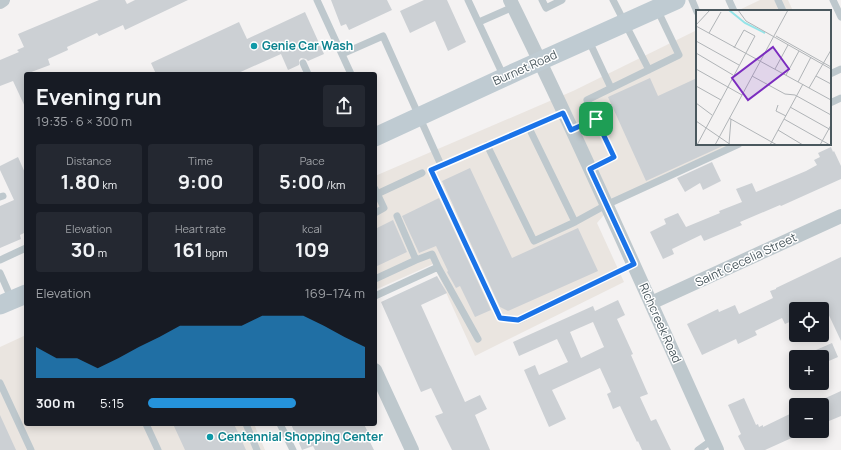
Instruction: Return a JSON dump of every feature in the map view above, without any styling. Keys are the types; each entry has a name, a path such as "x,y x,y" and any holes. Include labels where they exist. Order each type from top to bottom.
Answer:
{"main road":[{"name":"Burnet Road","path":"377,134 419,117 504,77 589,40 651,9 676,0"}],"street":[{"name":"Richcreek Road","path":"514,3 715,445"},
{"name":"Saint Cecelia Street","path":"651,304 841,216"},
{"path":"377,374 412,450"}],"lane":[{"path":"317,0 350,72"},
{"path":"468,0 504,77"},
{"path":"542,0 546,8 562,0"},
{"path":"613,0 648,70"},
{"path":"692,0 696,10"},
{"path":"728,0 733,10"},
{"path":"778,0 783,10"},
{"path":"833,0 841,17"},
{"path":"479,22 514,3"},
{"path":"590,169 614,157 587,100 679,55 651,9"},
{"path":"342,54 383,36 441,165"},
{"path":"589,40 611,88"},
{"path":"303,63 307,72"},
{"path":"831,74 841,69"},
{"path":"831,102 841,98"},
{"path":"563,113 431,170 500,318 518,320 634,264"},
{"path":"571,130 596,119"},
{"path":"528,128 575,222"},
{"path":"487,145 534,241 575,222 606,205 737,145"},
{"path":"377,192 422,173"},
{"path":"377,194 384,208 377,212"},
{"path":"397,216 416,260"},
{"path":"0,260 24,249"},
{"path":"377,278 432,254 478,339"},
{"path":"377,295 438,267"},
{"path":"0,273 13,300"},
{"path":"0,383 31,450"},
{"path":"147,426 158,450"},
{"path":"247,426 257,450"},
{"path":"281,426 293,450"},
{"path":"698,450 715,445"}],"shaded area":[{"path":"760,0 788,0 793,10 739,10"},
{"path":"696,30 696,145 731,145 621,195 597,223 624,282 475,356 433,264 377,289 377,175 573,91"},
{"path":"24,336 24,426 255,426 265,450 0,450 0,347"}],"building":[{"path":"99,0 125,0 127,4 135,0 188,0 125,30 123,25 99,36 97,33 67,47 68,50 48,59 50,65 31,72 24,72 24,105 13,81 0,86 0,60 19,52 17,50 24,47 18,34"},
{"path":"331,0 387,0 392,10 349,30 346,24 341,26"},
{"path":"424,0 447,0 466,42 448,51 435,21 410,33 400,11"},
{"name":"Genie Car Wash","path":"305,12 324,54 308,61 301,58 299,60 299,65 288,70 281,54 240,72 155,72 151,63 239,22 247,39"},
{"path":"650,78 658,96 696,78 696,145 725,145 646,181 608,97"},
{"path":"831,147 841,166 841,179 781,206 780,205 740,222 742,225 704,241 701,235 672,249 674,254 663,259 650,232 666,224 664,219 678,213 686,227 720,213 719,211 742,202 736,189 752,183 756,192 806,171 817,165 814,160 820,157 818,153"},
{"path":"18,157 24,170 24,233 20,235 21,239 0,248 0,206 14,200 0,170 0,166"},
{"path":"712,162 721,181 703,190 700,183 685,192 677,178"},
{"path":"470,168 512,258 578,228 598,271 508,311 500,307 442,181"},
{"path":"439,198 491,310 475,317 460,286 456,288 447,272 448,271 436,246 419,253 402,216"},
{"path":"393,220 407,252 377,266 377,228"},
{"path":"841,257 841,341 829,315 829,302 789,302 789,322 785,324 782,318 755,331 757,335 738,344 736,339 702,355 687,324 718,309 719,312 735,305 739,314 773,298 770,291"},
{"path":"437,276 447,293 421,305 465,402 480,395 487,409 475,415 490,450 452,450 435,416 443,413 431,388 421,392 381,302"},
{"path":"618,300 625,315 617,319 633,354 631,355 648,394 640,397 651,421 656,419 671,450 642,450 620,406 613,409 607,394 611,392 600,368 552,390 566,419 549,427 524,370 535,365 539,375 568,362 557,339 519,356 513,342 593,306 595,311","holes":["593,322 604,347 581,358 570,332"]},
{"path":"832,343 838,357 829,361 829,350 816,350"},
{"path":"841,391 841,416 829,421 829,398 826,398"},
{"path":"744,398 756,425 758,424 759,427 763,425 763,427 789,414 789,438 792,438 765,450 745,450 738,436 741,434 728,405"},
{"path":"0,415 16,450 0,450"},
{"name":"Centennial Shopping Center","path":"174,426 235,426 246,450 185,450"},
{"path":"292,426 365,426 374,450 315,450 313,446 302,450"}],"place":[{"name":"Genie Car Wash","path":"254,46"},
{"name":"Centennial Shopping Center","path":"210,437"}],"route":[{"path":"563,113 571,130 596,119 614,157 590,169 634,264 518,320 500,318 431,170 563,113"}]}
